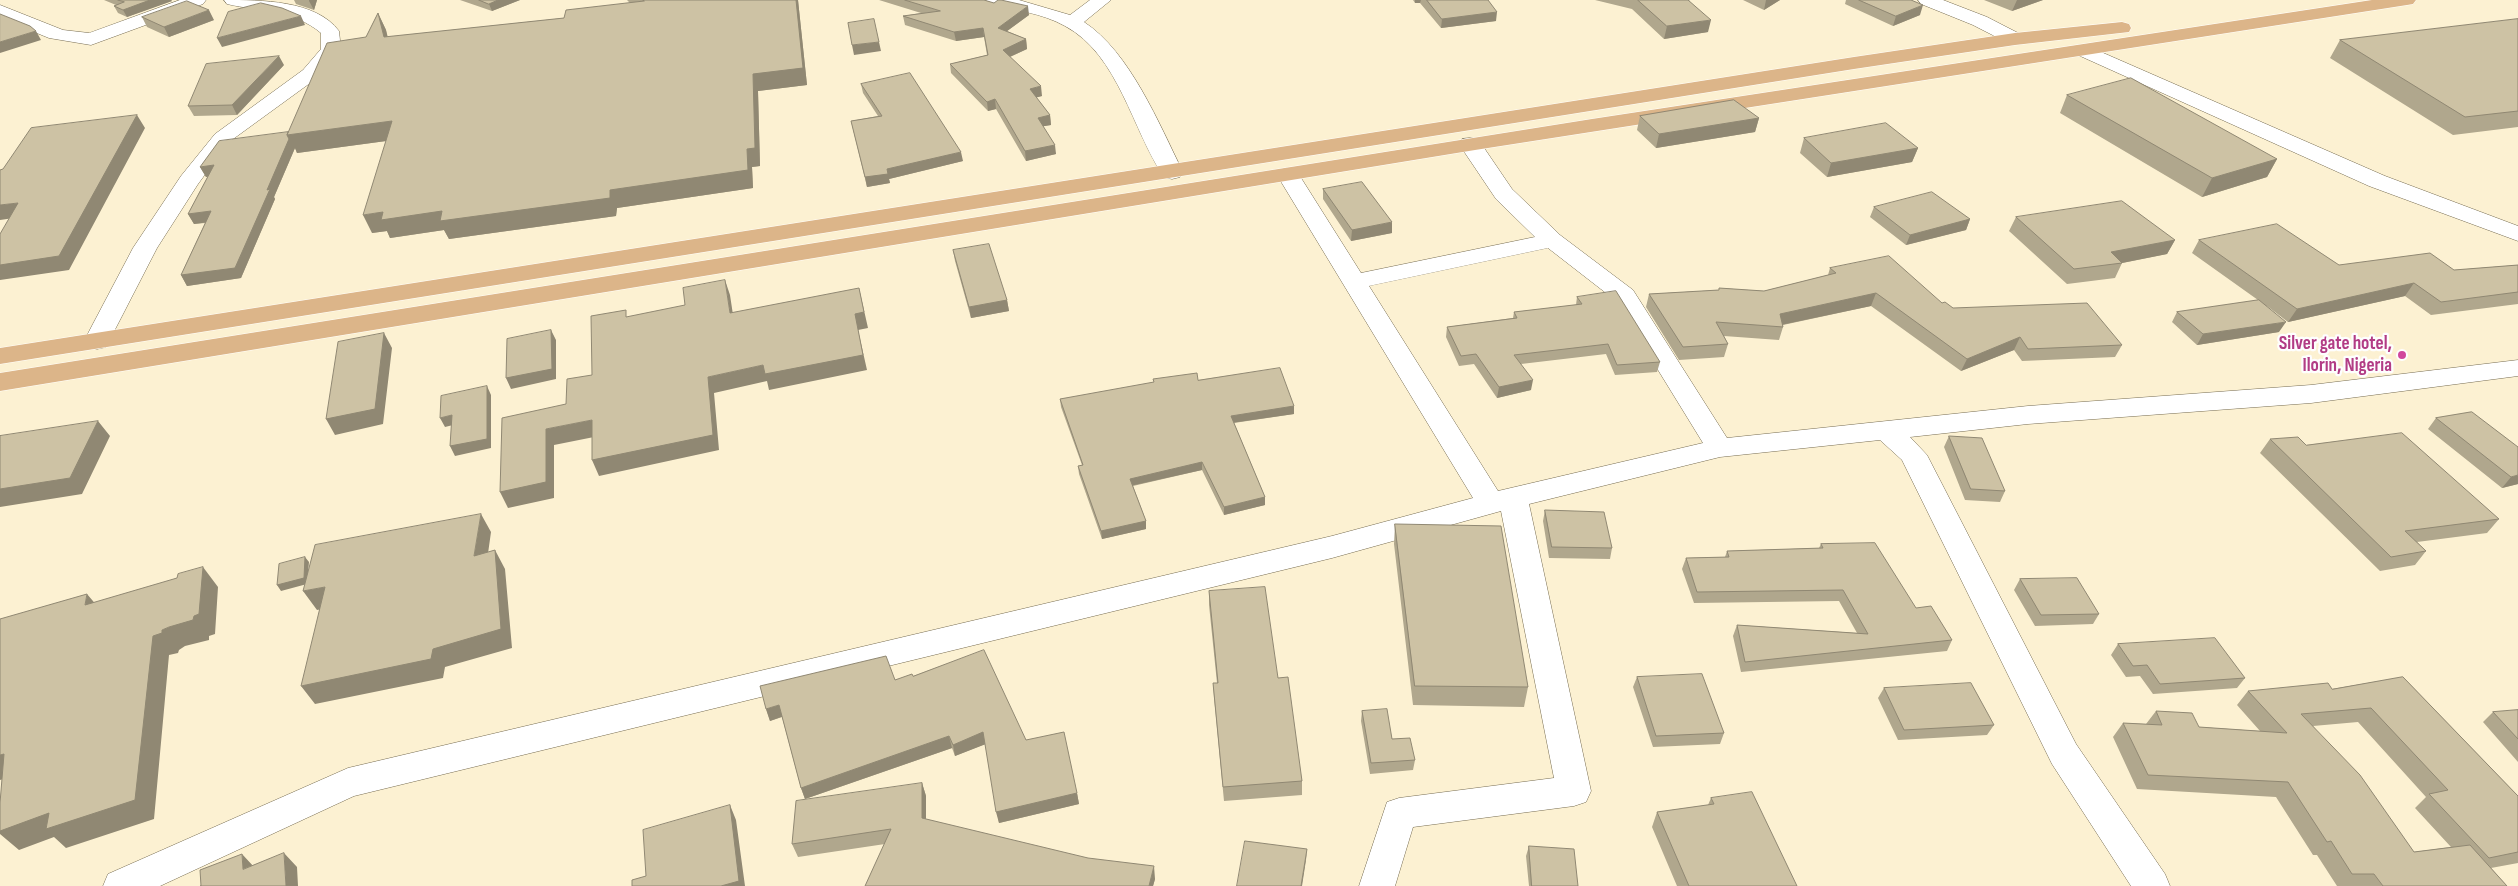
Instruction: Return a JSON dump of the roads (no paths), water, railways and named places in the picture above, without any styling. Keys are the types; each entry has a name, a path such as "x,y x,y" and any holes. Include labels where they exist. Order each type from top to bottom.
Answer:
{"main road":[{"path":"0,382 731,265 1118,191 1172,172 2015,38 2177,23 2324,0"},
{"path":"0,356 729,242 1118,191 1288,175 1470,144 2086,51 2407,0"},
{"path":"1854,63 1878,81"},
{"path":"729,242 731,265"}],"street":[{"path":"0,11 60,36 75,39 91,38 197,0"},
{"path":"97,341 145,248 189,181 222,138 310,74 330,50 330,31 313,17 292,10 233,0"},
{"path":"995,0 1072,22 1090,34 1128,85 1172,172"},
{"path":"1072,22 1102,0"},
{"path":"1927,0 1980,21 2015,38"},
{"path":"2086,51 2377,181 2518,234"},
{"path":"1470,144 1504,194 1552,240 1624,295 1720,448"},
{"path":"1288,175 1354,282 1502,501 1574,791 1399,814 1377,886"},
{"path":"1354,282 1552,240"},
{"path":"120,886 348,783 1332,547 1502,501 1720,448 1957,423 2311,394 2518,368"},
{"path":"1913,455 1957,423"},
{"path":"1886,430 1913,455 2064,754 2152,886"}],"place":[{"name":"Silver gate hotel, Ilorin, Nigeria","path":"2402,355"}]}
